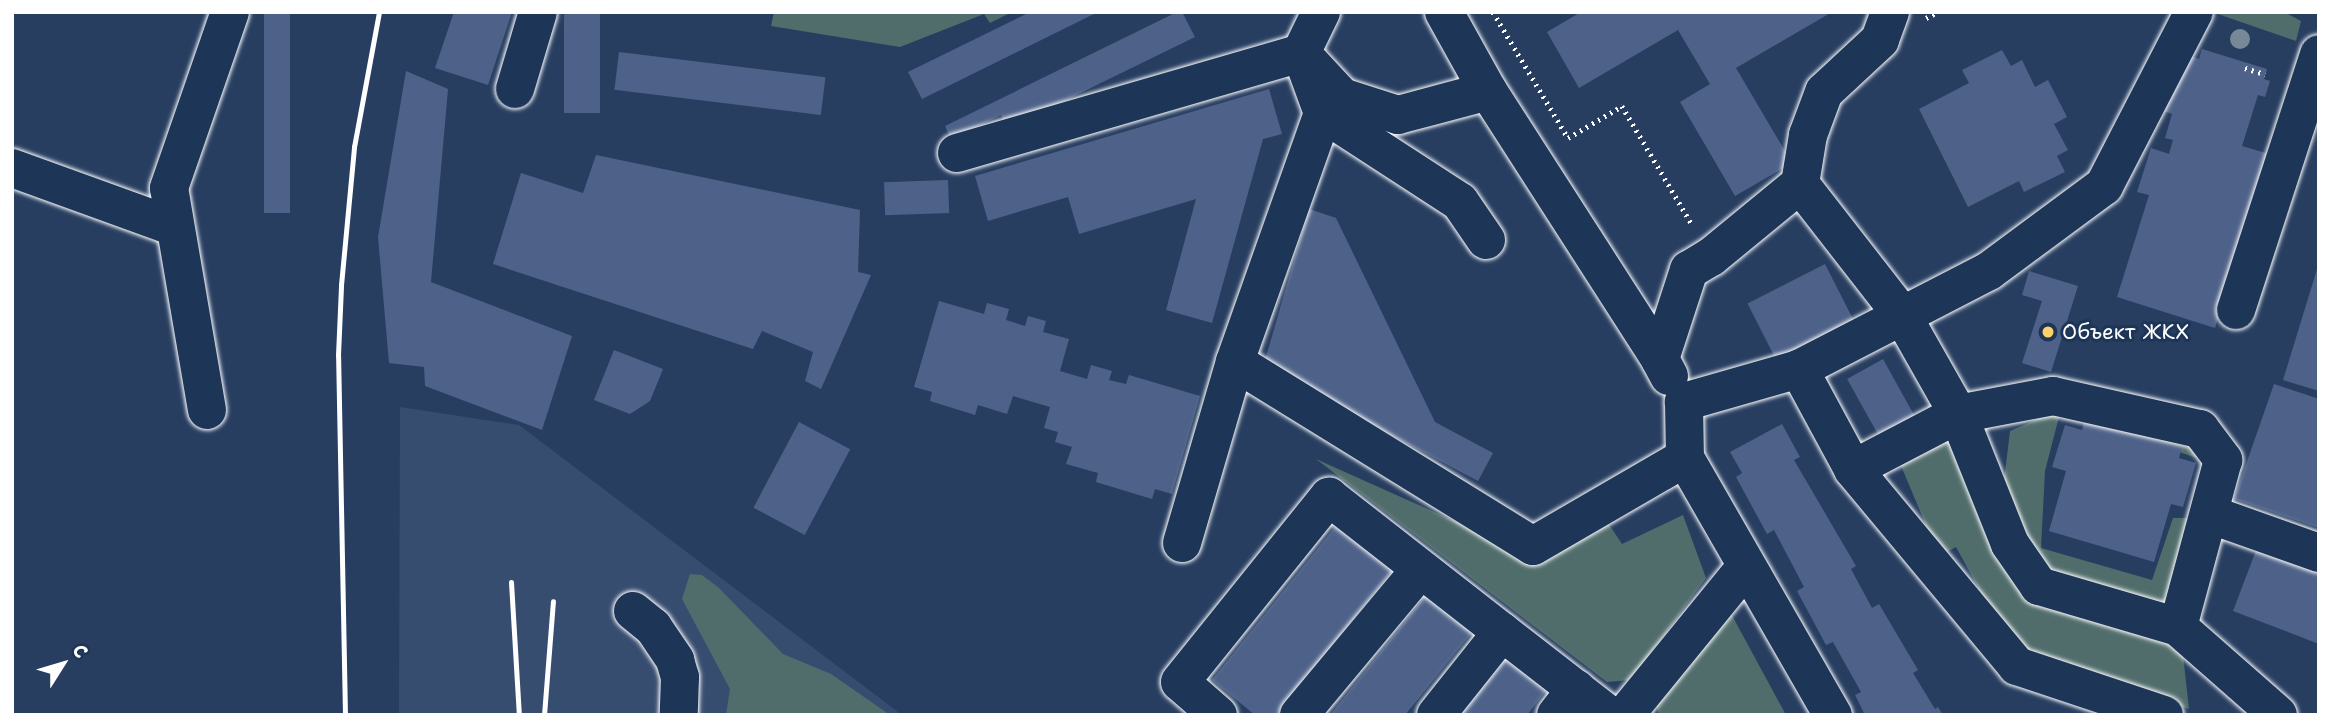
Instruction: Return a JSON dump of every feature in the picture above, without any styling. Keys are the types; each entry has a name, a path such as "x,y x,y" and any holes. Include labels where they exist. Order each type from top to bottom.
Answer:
{"lane":[{"path":"207,410 169,188 230,12"},
{"path":"514,89 538,12"},
{"path":"1321,12 1301,53 1323,113 1461,202 1486,240"},
{"path":"1444,12 1488,91 1660,359 1684,402 1685,458 1745,568 1833,715"},
{"path":"1660,359 1689,270 1711,257 1800,184 1808,135 1824,92 1880,40 1890,12"},
{"path":"1684,402 1799,369 1989,271 2104,186 2194,12"},
{"path":"1301,53 1342,97 1398,115 1488,91"},
{"path":"957,153 1301,53"},
{"path":"2236,310 2319,54"},
{"path":"1182,543 1235,362 1323,113"},
{"path":"12,168 175,227"},
{"path":"1800,184 1902,315 1958,414 2010,544 2039,586 2178,627 2278,715"},
{"path":"1235,362 1533,547 1685,458"},
{"path":"1799,369 1853,469 2017,666 2164,715"},
{"path":"1853,469 1958,414 2053,396 2200,429 2222,460 2178,627"},
{"path":"1218,715 1180,682 1329,497 1419,571 1502,632 1566,702 1609,715"},
{"path":"2209,514 2319,552"},
{"path":"1625,715 1745,568"},
{"path":"1299,715 1419,571"},
{"path":"633,611 653,627 675,660 680,677 679,715"},
{"path":"1436,715 1502,632"}],"path":[{"path":"1493,12 1567,138 1622,106 1711,257"},
{"path":"2245,68 2265,74"}],"shaded area":[{"path":"400,407 519,425 902,715 399,715"}],"green space":[{"path":"774,12 1012,12 990,23 984,14 900,47 771,26"},
{"path":"2212,12 2284,12 2301,21 2296,41"},
{"path":"2061,409 2045,471 2041,548 2152,580 2173,518 2188,518 2203,460 2161,446 2162,439 2208,454 2173,616 2047,577 2019,542 2004,481 2010,431"},
{"path":"1952,433 2014,577 2182,646 2189,709 2038,662 2002,631 1956,547 1939,556 1899,461"},
{"path":"1316,459 1528,554 1606,520 1622,544 1683,515 1706,578 1631,680 1607,682"},
{"path":"690,574 702,575 719,588 783,654 831,674 890,715 726,715 730,689 682,599"},
{"path":"1722,597 1786,715 1659,715 1654,695"}],"building":[{"path":"264,12 290,12 290,213 264,213"},
{"path":"454,12 512,12 488,85 435,68"},
{"path":"564,12 600,12 600,113 564,113"},
{"path":"1030,12 1098,12 922,99 908,72"},
{"path":"1177,12 1182,12 1195,37 1007,129 1001,115 951,139 945,126"},
{"path":"1581,12 1832,12 1736,68 1792,163 1735,196 1680,102 1710,84 1678,30 1579,88 1547,32"},
{"path":"2202,49 2267,69 2264,79 2270,81 2265,97 2258,95 2242,146 2269,154 2215,328 2117,297 2149,195 2137,192 2151,148 2169,154 2173,140 2165,138 2172,114 2164,111 2182,53 2199,59"},
{"path":"2002,50 2011,66 2022,60 2035,87 2048,80 2067,117 2054,124 2068,150 2057,156 2065,172 2024,192 2019,181 1968,207 1919,109 1969,83 1962,70"},
{"path":"619,52 825,77 821,115 614,90"},
{"path":"406,71 448,89 431,282 572,336 542,430 425,386 424,367 389,363 378,237"},
{"path":"1269,89 1282,134 1263,139 1212,323 1166,310 1196,199 1079,234 1068,197 988,221 975,176"},
{"path":"596,155 860,210 858,272 871,275 821,389 805,381 813,352 762,331 753,349 493,264 521,173 583,193"},
{"path":"948,180 949,213 885,215 884,182"},
{"path":"1309,209 1336,218 1435,422 1493,453 1478,481 1263,367"},
{"path":"1825,264 1854,320 1776,360 1747,303"},
{"path":"2319,266 2319,391 2283,380"},
{"name":"Объект ЖКХ","path":"2029,271 2078,286 2051,372 2022,363 2042,301 2022,295"},
{"path":"939,301 984,314 987,303 1009,309 1006,320 1025,326 1028,316 1046,321 1043,332 1069,339 1060,371 1087,379 1091,365 1112,371 1109,380 1126,384 1129,375 1200,396 1172,494 1155,489 1152,499 1096,482 1098,473 1066,464 1072,447 1055,442 1058,432 1044,428 1050,407 1013,396 1007,414 978,405 975,415 930,401 932,392 914,387"},
{"path":"614,350 663,369 650,401 630,414 594,400"},
{"path":"1883,359 1917,420 1881,440 1847,379"},
{"path":"2274,384 2319,399 2319,528 2234,499"},
{"path":"2085,418 2182,447 2179,458 2196,463 2183,507 2171,504 2154,562 2049,531 2066,471 2052,467 2065,425 2082,430"},
{"path":"799,422 850,449 805,535 753,508"},
{"path":"1782,424 1800,457 1794,460 1856,566 1851,569 1872,608 1879,604 1918,670 1913,673 1935,709 1938,707 1943,715 1865,715 1855,695 1861,692 1833,642 1826,645 1797,591 1804,587 1774,530 1767,534 1736,477 1742,473 1730,452"},
{"path":"1339,522 1395,567 1276,715 1255,715 1212,680"},
{"path":"2260,540 2319,562 2319,644 2233,611"},
{"path":"1428,593 1474,630 1405,715 1330,715"},
{"path":"1507,653 1549,687 1527,715 1459,715"}],"railway":[{"path":"345,715 338,355 341,285 354,147 379,12"},
{"path":"511,582 519,715"},
{"path":"544,715 553,601"}],"place":[{"name":"Объект ЖКХ","path":"2048,332"}]}
